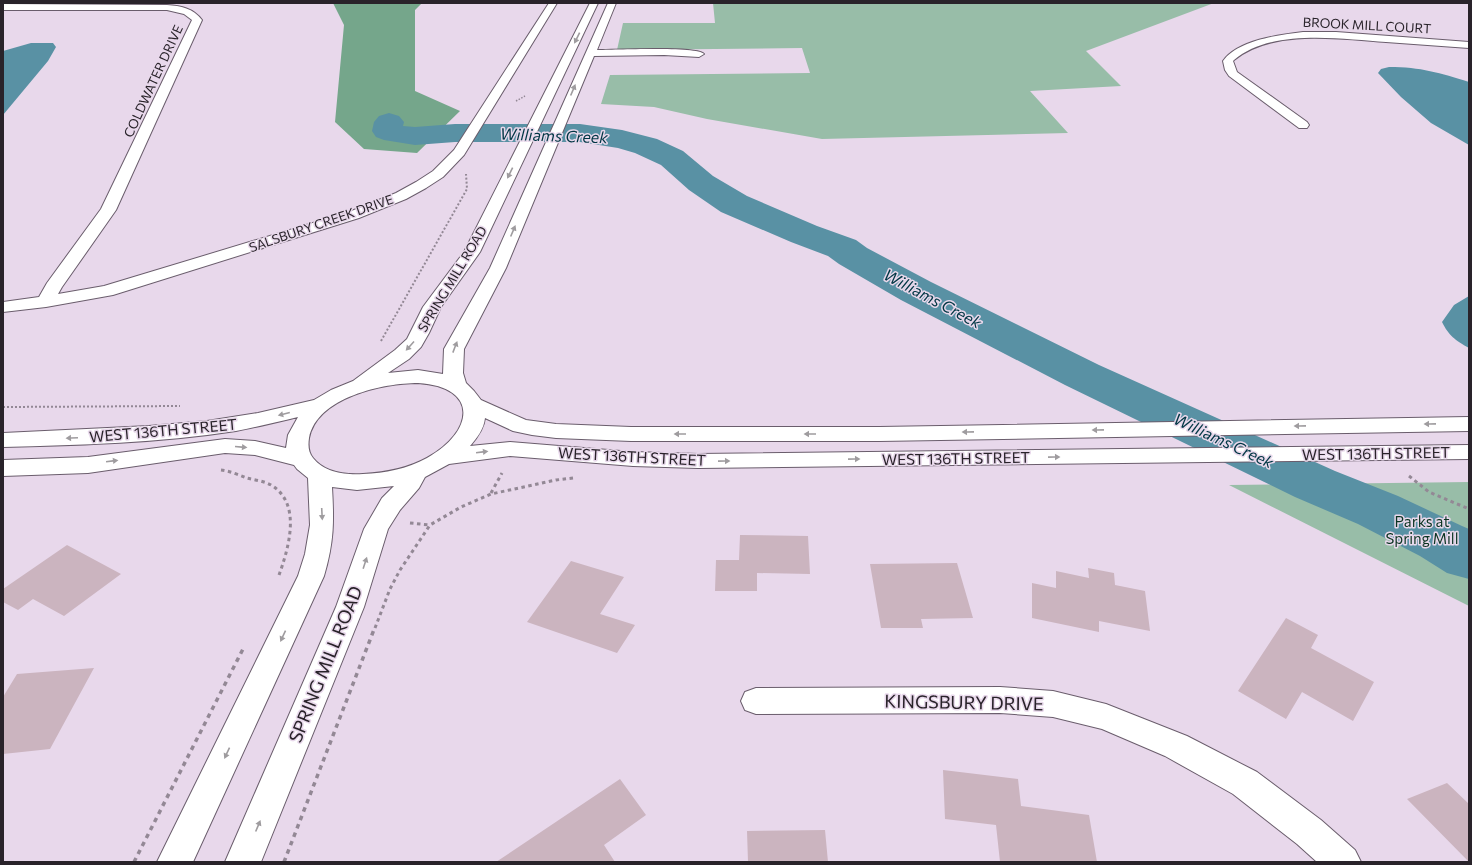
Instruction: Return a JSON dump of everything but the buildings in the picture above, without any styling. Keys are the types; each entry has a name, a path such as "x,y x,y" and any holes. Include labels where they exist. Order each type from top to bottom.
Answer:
{"street":[{"path":"128,3 146,6"},
{"name":"SALSBURY CREEK DRIVE","path":"3,307 46,302 107,291 339,220 401,196 438,174 451,162 472,132 553,3"},
{"name":"SPRING MILL ROAD","path":"361,385 396,359 414,343 432,307 472,251 594,3"},
{"name":"SPRING MILL ROAD","path":"456,386 453,373 454,349 498,268 612,3"},
{"name":"COLDWATER DRIVE","path":"3,7 146,6 190,12 197,20 108,210 53,287 46,302"},
{"name":"BROOK MILL COURT","path":"1303,126 1233,74 1228,66 1228,61 1232,56 1239,51 1271,38 1293,35 1339,35 1469,45"},
{"path":"590,53 664,52 699,54"},
{"path":"175,862 311,576 318,554 322,525 310,467 297,446 300,432 308,418 322,405 340,394 361,385 387,378 413,376 437,379 456,386 467,394 474,405 475,418 470,432 459,445 444,458 416,472 390,479 364,482 340,481 310,467"},
{"name":"WEST 136TH STREET","path":"3,440 130,435 190,429 237,423 322,405"},
{"name":"WEST 136TH STREET","path":"474,405 521,426 556,431 587,433 879,434 1469,424"},
{"name":"WEST 136TH STREET","path":"3,468 88,464 225,446 255,448 310,467"},
{"name":"WEST 136TH STREET","path":"444,458 510,449 633,459 698,461 1469,452"},
{"name":"SPRING MILL ROAD","path":"243,862 350,607 376,529 391,504 411,482 416,472"},
{"name":"KINGSBURY DRIVE","path":"756,701 1000,700 1053,704 1106,718 1176,746 1245,783 1309,832 1343,862"}],"path":[{"path":"378,345 467,189 465,172"},
{"path":"3,408 186,406"},
{"path":"284,862 390,589 400,570 430,525 461,507 491,494 504,467"},
{"path":"223,470 273,486 284,498 290,513 291,531 288,550 276,584"},
{"path":"1406,472 1416,483 1434,494 1469,509"},
{"path":"134,862 248,639"}],"green space":[{"path":"333,3 422,3 415,10 415,91 460,111 417,153 364,149 335,122 344,25"},
{"path":"713,3 1214,3 1086,51 1121,86 1030,91 1068,133 822,139 707,119 654,107 601,104 610,75 810,73 802,48 617,50 623,23 715,23"},
{"name":"Parks at Spring Mill","path":"1469,482 1469,606 1229,485"}],"water":[{"path":"31,43 53,43 56,47 48,61 3,115 3,51"},
{"path":"1389,67 1430,71 1469,82 1469,145 1431,123 1401,97 1378,73 1381,69"},
{"path":"1469,296 1469,348 1453,337 1447,331 1442,322 1454,305"}],"waterway":[{"name":"Williams Creek","path":"389,122 387,131 395,134 415,136 455,133 580,133 622,139 646,146 672,158 701,183 734,204 804,234 842,248 853,256 916,291 1082,375 1315,484 1378,510 1441,541 1469,557"}]}
